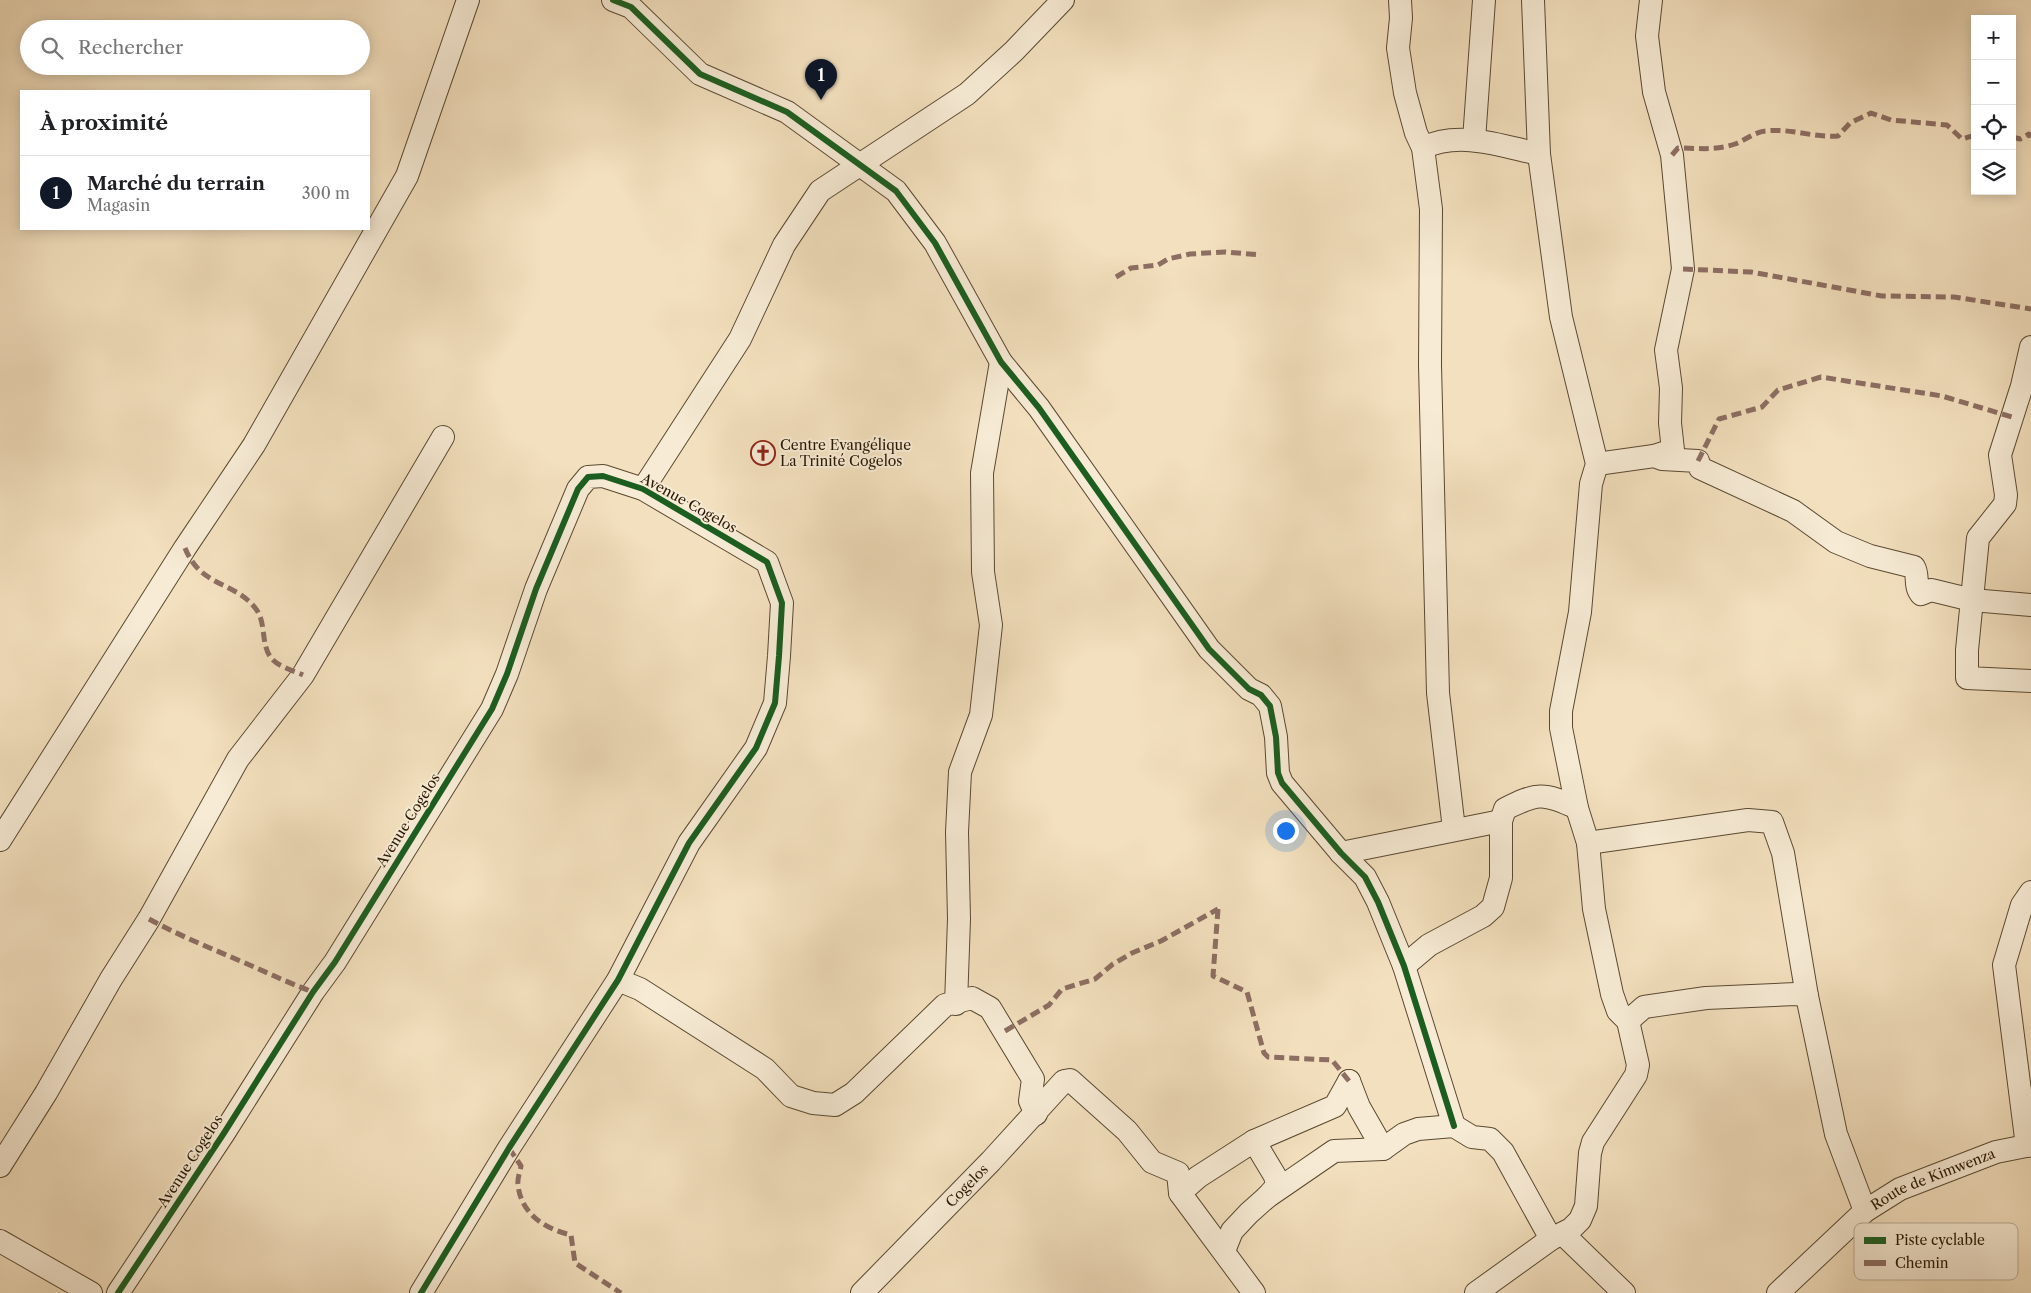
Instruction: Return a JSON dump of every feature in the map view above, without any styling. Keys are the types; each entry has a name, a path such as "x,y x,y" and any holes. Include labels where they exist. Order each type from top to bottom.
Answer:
{"street":[{"path":"0,840 254,445 407,176 468,0"},
{"path":"613,0 631,7 700,74 787,112 860,163 896,191 935,243 1001,362 1068,447 1209,649 1250,689 1261,695 1270,706 1276,737 1278,773 1282,783 1340,853 1365,877 1392,932 1454,1126"},
{"path":"1400,0 1401,18 1398,48 1406,93 1416,133 1423,148 1431,209 1430,365 1438,693 1454,829"},
{"path":"1474,140 1484,0"},
{"path":"1476,1293 1580,1220 1586,1206 1590,1153 1594,1142 1636,1075 1638,1065 1628,1021 1618,1011 1612,994 1594,909 1588,843 1577,808 1561,728 1561,712 1580,612 1591,484 1597,464 1561,317 1539,154 1533,0"},
{"path":"1597,464 1654,456 1673,450 1666,350 1683,269 1672,155 1654,92 1647,36 1651,0"},
{"path":"643,489 740,339 784,245 820,191 860,163 914,131 967,94 1014,51 1058,1"},
{"path":"1423,148 1436,142 1474,140 1539,154"},
{"path":"2031,347 2022,386 2000,455 2005,504 1978,538 1967,650 1967,678 2031,681"},
{"path":"956,1004 960,919 958,832 960,772 981,715 992,625 983,572 982,473 1001,362"},
{"path":"0,1166 46,1093 111,978 150,919 238,758 303,675 443,437"},
{"path":"1654,456 1662,459 1698,461 1700,468 1794,511 1832,540 1870,556 1914,567 1917,589 1921,594 1931,590 1972,600 2031,605"},
{"name":"Avenue Cogelos","path":"118,1293 224,1133 313,992 335,962 492,709 507,674 536,589 578,490 588,477 603,476 643,489 767,562 782,603 774,703 756,748 689,843 618,980 509,1148 421,1293"},
{"path":"1404,966 1429,945 1483,916 1493,906 1501,878 1501,821 1505,809 1533,795 1560,800 1577,808"},
{"path":"1588,843 1748,820 1772,822 1783,853 1808,996 1836,1134 1865,1212"},
{"path":"1340,853 1501,821"},
{"path":"2029,1146 2004,965 2022,905 2031,892"},
{"path":"618,980 640,989 765,1068 791,1096 813,1103 834,1105 854,1093 944,1005 956,1004 972,998 990,1008 1033,1080 1030,1104 1036,1114"},
{"path":"1628,1021 1644,1007 1706,998 1796,994 1808,996"},
{"name":"Cogelos","path":"862,1293 1036,1114 1064,1081 1070,1080 1127,1131 1152,1162 1178,1173 1180,1193"},
{"path":"1254,1293 1180,1193 1204,1172 1254,1141 1335,1106 1349,1081 1359,1107 1383,1150"},
{"path":"1267,1196 1334,1151 1383,1150 1404,1134 1418,1129 1454,1126 1472,1137 1490,1139 1503,1152 1557,1237 1624,1293"},
{"path":"1224,1251 1232,1231 1277,1186 1275,1176 1254,1141"},
{"name":"Route de Kimwenza","path":"1779,1293 1865,1212 1900,1189 1996,1152 2029,1146"},
{"path":"0,1241 91,1293"}],"marked path":[{"path":"1672,155 1678,148 1720,148 1766,131 1775,130 1820,136 1838,136 1850,123 1871,113 1891,120 1947,125 1962,139 1971,136"},
{"path":"2016,138 2020,139 2029,134 2031,137"},
{"path":"1116,277 1131,268 1158,265 1168,259 1190,254 1225,252 1261,255"},
{"path":"1683,269 1751,272 1882,296 1954,297 2031,309"},
{"path":"1698,461 1719,419 1762,407 1778,390 1821,377 1942,396 2012,417"},
{"path":"185,548 192,561 200,570 238,593 256,609 261,621 266,647 272,659 282,666 303,675"},
{"path":"1218,909 1213,976 1247,992 1264,1053 1268,1057 1332,1060 1349,1081"},
{"path":"1005,1031 1049,1005 1062,989 1095,979 1113,964 1132,953 1161,941 1218,909"},
{"path":"149,919 193,941 313,992"},
{"path":"509,1148 521,1166 518,1185 520,1195 529,1212 552,1229 571,1235 575,1263 621,1293"}],"cycle path":[{"path":"613,0 631,7 700,74 787,112 896,191 935,243 1001,362 1039,408 1209,649 1249,689 1261,695 1270,706 1276,737 1278,773 1282,783 1341,853 1365,877 1378,902 1404,966 1454,1126"},
{"path":"118,1293 224,1133 313,992 335,962 492,709 507,674 536,589 578,489 588,477 603,476 643,489 767,562 782,603 775,703 756,748 689,843 618,980 509,1148 421,1293"}],"place":[{"name":"Marché du terrain","path":"821,100"},
{"name":"Centre Evangélique La Trinité Cogelos","path":"763,453"}]}
